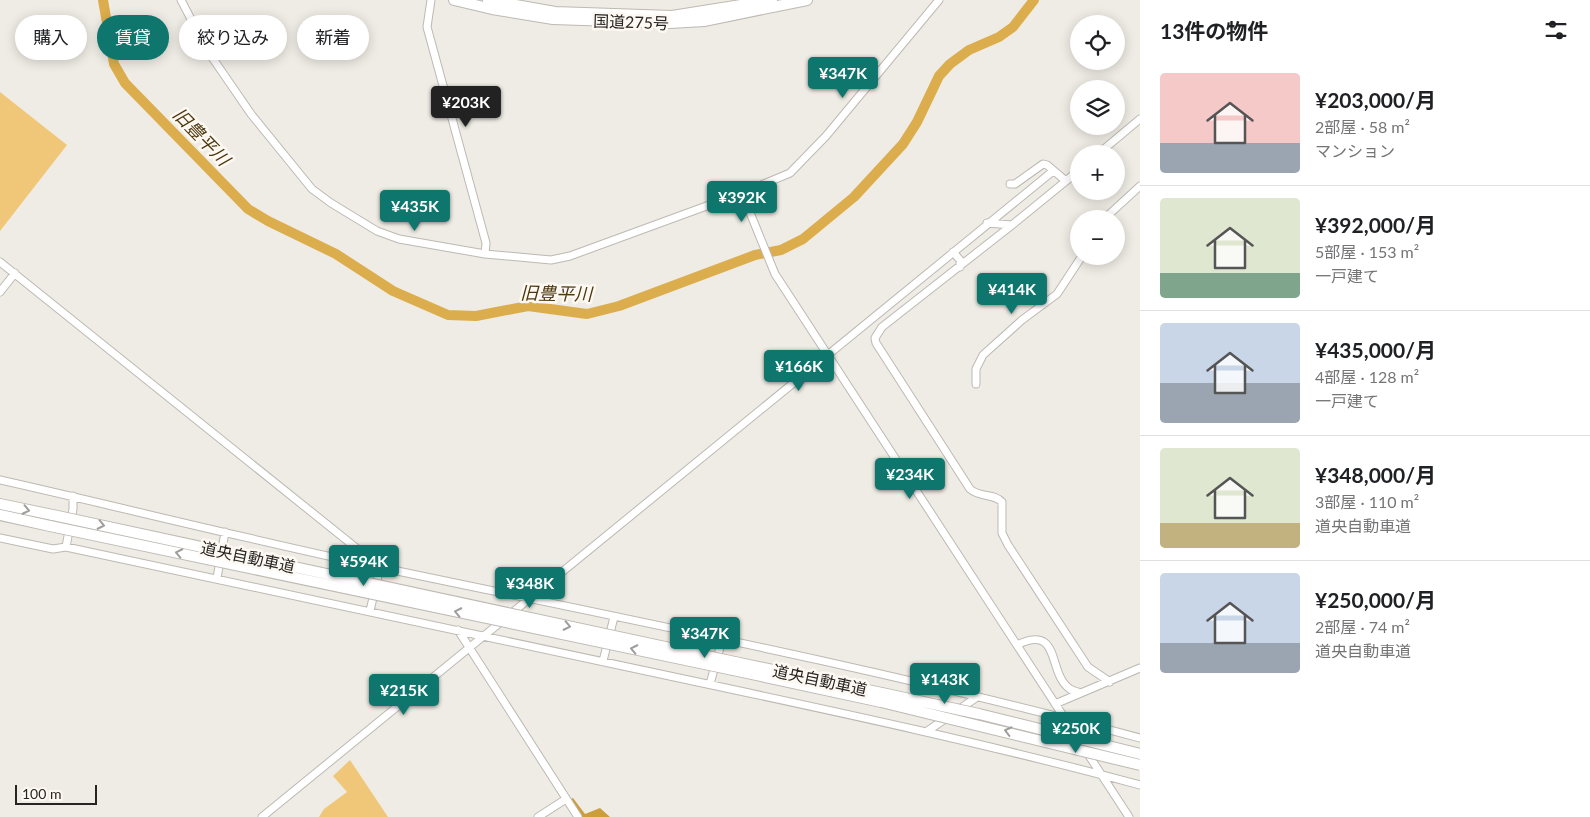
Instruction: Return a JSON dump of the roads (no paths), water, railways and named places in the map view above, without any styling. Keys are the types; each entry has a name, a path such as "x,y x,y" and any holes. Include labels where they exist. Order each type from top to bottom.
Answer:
{"highway":[{"name":"国道275号","path":"454,0 492,9 553,19 670,23 704,21 807,0"},
{"name":"国道275号","path":"488,0 555,12 672,16 772,0"},
{"name":"道央自動車道","path":"0,504 881,698 1140,765"},
{"name":"道央自動車道","path":"0,516 734,666"},
{"name":"道央自動車道","path":"881,698 979,714 1140,754"}],"street":[{"path":"181,0 207,50 229,82 312,190 377,231 399,240 485,254 551,260 570,256 742,193 790,173 826,136 939,0"},
{"path":"431,0 427,27 486,243 485,254"},
{"path":"1109,145 1140,119"},
{"path":"1010,184 1014,184 1040,165 1047,165 1066,181"},
{"path":"262,817 469,650 714,447 829,356 986,224 1053,171"},
{"path":"1070,178 960,267 882,327 876,333 876,343 970,489 979,495 996,497 1002,502 1002,534 1008,545 1088,667 1110,682"},
{"path":"1114,210 1140,186"},
{"path":"742,193 770,265 1129,817"},
{"path":"986,224 1012,225"},
{"path":"953,252 960,260 960,267"},
{"path":"0,262 380,567"},
{"path":"976,384 976,369 983,355 1022,320 1057,294 1076,265"},
{"path":"0,292 15,274"},
{"path":"0,480 380,567 532,598 977,697 1140,738"},
{"path":"66,547 73,508 73,496"},
{"path":"217,578 225,532"},
{"path":"0,538 53,549 66,547 604,661 926,732 1101,773 1140,785"},
{"path":"370,611 380,567"},
{"path":"604,661 614,616"},
{"path":"458,630 469,650 578,817"},
{"path":"1017,645 1033,638 1040,640 1049,649 1065,683 1069,688 1081,693"},
{"path":"710,684 722,640"},
{"path":"1055,704 1140,668"},
{"path":"1129,674 1140,674"},
{"path":"926,732 977,697"},
{"path":"538,817 566,798"}],"waterway":[{"name":"旧豊平川","path":"103,0 114,64 125,83 248,209 268,221 336,254 393,291 448,315 476,316 528,306 587,314 619,306 755,255 781,250 803,239 854,197 903,144 917,122 939,76 950,64 969,50 999,37 1013,27 1034,0"}]}
